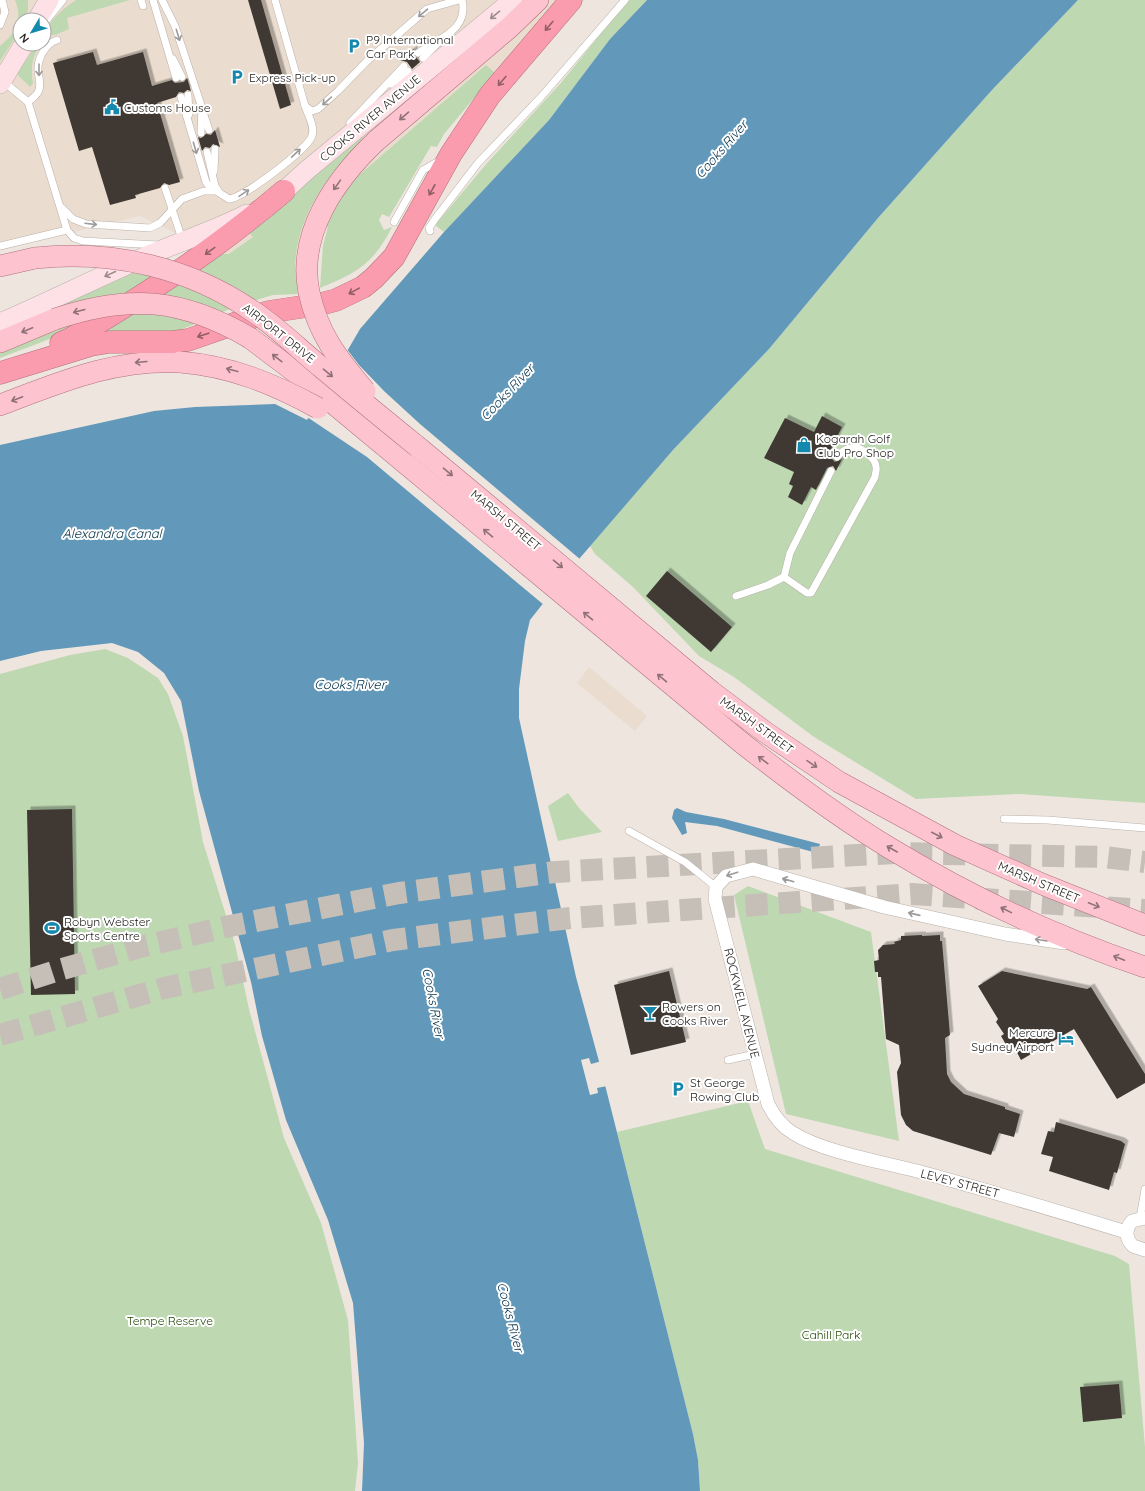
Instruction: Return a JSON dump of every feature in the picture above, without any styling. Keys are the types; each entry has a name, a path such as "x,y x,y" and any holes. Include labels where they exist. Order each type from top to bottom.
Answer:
{"highway":[{"path":"0,373 91,344 109,342 173,342 188,340 268,312 321,304 349,294 374,278 394,257 451,154 490,95 571,0"},
{"path":"0,367 70,339 118,312 197,260 237,230 284,191"}],"main road":[{"path":"418,447 338,360 319,326 307,282 307,266 312,234 330,195 362,154 510,27 538,0"},
{"path":"434,91 503,44 552,0"},
{"name":"AIRPORT DRIVE","path":"0,266 35,258 61,256 112,257 162,268 199,281 234,299 255,312 418,447"},
{"path":"0,342 54,319 97,306 131,302 174,306 214,319 250,338 271,353 405,463"},
{"path":"0,405 102,369 143,362 180,362 220,367 274,385 353,429 405,463"},
{"name":"MARSH STREET","path":"418,447 741,714 839,782 955,845 1042,884 1145,925"},
{"name":"MARSH STREET","path":"405,463 618,641 777,770 888,847 1005,909 1093,948 1145,967"}],"street":[{"name":"COOKS RIVER AVENUE","path":"0,323 177,244 228,223 284,191 307,170 513,0"},
{"path":"1,81 20,52"},
{"name":"MARSH STREET","path":"716,887 726,876 753,869 884,907 1005,934 1093,948"},
{"name":"ROCKWELL AVENUE","path":"716,887 715,899 755,1054 772,1112 777,1120 793,1133"},
{"name":"LEVEY STREET","path":"793,1133 806,1140 838,1150 1011,1196 1126,1232"},
{"path":"1143,1218 1132,1221 1126,1232 1127,1238 1133,1246 1145,1250"}],"lane":[{"path":"0,25 5,12 2,0"},
{"path":"43,11 63,0"},
{"path":"153,0 169,52 179,77"},
{"path":"162,0 175,26 209,130"},
{"path":"185,96 190,123 204,176 210,187 229,199 234,199 266,178 288,161 310,140 313,129 275,0"},
{"path":"305,106 309,111 318,109 367,61 427,9 459,0"},
{"path":"421,56 460,23 463,13 462,0"},
{"path":"430,231 429,228 435,219 478,163 541,97 625,0"},
{"path":"28,102 39,90 40,82 38,70 40,60 46,48 57,40"},
{"path":"307,170 380,92 406,69"},
{"path":"1,81 28,102 67,230 74,238 83,241 177,244 172,210 165,188"},
{"path":"201,133 202,108"},
{"path":"213,176 215,149"},
{"path":"207,152 218,193"},
{"path":"394,222 423,170 451,154"},
{"path":"60,205 73,219 86,224 143,229 156,226 186,197 204,191 218,193"},
{"path":"0,246 67,230"},
{"path":"784,577 811,593 875,477 876,467 873,459 859,447 848,448 837,457"},
{"path":"736,596 768,585 784,577 790,553 830,471"},
{"path":"1004,819 1048,820 1145,828"},
{"path":"629,831 685,862 716,887"},
{"path":"728,1060 755,1054"},
{"path":"1143,1218 1145,1189"}],"shaded area":[{"path":"0,0 585,0 270,278 140,216 0,250"},
{"path":"589,667 647,716 635,731 577,683"}],"green space":[{"path":"15,0 28,0 27,12 18,12"},
{"path":"76,0 130,0 67,18 69,29 52,35 52,22 60,12"},
{"path":"628,0 647,0 610,39 549,120 444,232 435,225 488,162 560,84"},
{"path":"1078,0 1145,0 1145,803 1020,794 916,799 814,737 734,677 699,656 633,587 595,554 590,546 673,450 769,349 878,218 992,90"},
{"path":"12,34 12,42 0,61 0,46"},
{"path":"32,52 36,52 32,67 33,83 30,87 17,74"},
{"path":"486,65 495,73 444,134 437,147 431,146 389,217 382,214 379,220 384,230 392,227 378,250 354,272 320,288 323,245 328,227 323,225 335,204 358,176"},
{"path":"364,135 355,150 326,181 312,205 306,219 297,246 296,273 300,294 273,295 237,306 178,331 107,333 106,326 214,254 229,254 253,237 247,230"},
{"path":"166,253 173,266 55,337 0,358 0,351 49,310"},
{"name":"Tempe Reserve","path":"105,649 128,658 158,678 168,694 183,736 203,842 235,944 249,1009 284,1138 321,1223 348,1320 358,1463 355,1491 0,1491 0,674 70,655"},
{"path":"568,793 579,808 602,832 558,841 548,806"},
{"path":"748,886 871,932 899,1141 786,1114 734,895"},
{"name":"Cahill Park","path":"748,1101 765,1149 1115,1256 1129,1264 1145,1447 1145,1491 700,1491 698,1460 693,1434 617,1132"}],"water":[{"name":"Cooks River","path":"647,0 1078,0 992,90 878,218 769,349 673,450 567,573 530,620 525,641 519,689 519,718 576,977 600,1065 693,1434 698,1460 700,1491 362,1491 364,1443 353,1303 328,1220 286,1120 262,1036 251,982 199,791 181,701 164,673 138,652 112,643 41,651 0,661 0,445 154,411 195,407 275,404 307,420 360,329 444,232 549,120 610,39"},
{"path":"677,808 686,812 724,819 820,844 817,853 717,826 685,822 687,833 682,835 672,818 674,810"}],"pier":[{"path":"346,348 359,365 384,391 420,424 581,560 544,605 367,457 307,417"},
{"path":"589,1058 591,1064 602,1061 607,1086 597,1088 598,1093 590,1095 581,1060"}],"building":[{"path":"248,0 261,0 291,105 280,109"},
{"path":"414,49 414,55 420,62 412,69 407,62 400,60"},
{"name":"Customs House","path":"93,52 97,65 143,52 152,86 172,80 175,83 184,82 187,78 191,91 187,90 184,93 179,92 176,97 157,103 180,182 169,185 164,183 160,188 135,195 136,198 110,205 92,147 79,151 53,63"},
{"path":"215,130 220,147 213,144 210,148 205,147 202,151 198,137 201,138 206,134 211,135"},
{"path":"822,416 842,427 829,453 833,455 832,459 835,462 842,459 836,471 833,466 827,468 816,490 811,487 802,505 788,497 793,486 789,484 794,472 764,458 785,418 814,432"},
{"path":"667,571 732,627 711,652 646,596"},
{"name":"Robyn Webster Sports Centre","path":"72,809 75,994 31,995 27,810"},
{"path":"940,935 940,941 942,941 950,1035 945,1038 947,1074 951,1082 964,1094 1005,1107 1005,1109 1020,1114 1014,1137 999,1133 991,1155 913,1131 906,1125 901,1115 897,1072 901,1063 899,1045 886,1039 881,977 878,977 878,972 875,972 874,961 879,960 878,950 883,945 895,944 894,942 901,940 901,936"},
{"name":"Rowers on Cooks River","path":"669,971 686,1042 631,1055 614,985"},
{"name":"Mercure Sydney Airport","path":"1002,971 1087,989 1091,987 1145,1074 1145,1083 1117,1099 1074,1029 1021,1060 1013,1045 1008,1048 1001,1036 1004,1034 996,1022 998,1019 978,986"},
{"path":"1056,1122 1121,1141 1125,1144 1117,1173 1114,1172 1109,1190 1049,1171 1053,1157 1041,1154 1048,1131 1054,1132"},
{"path":"1119,1384 1122,1418 1083,1422 1080,1387"}],"tunnel":[{"path":"0,989 59,970 144,946 230,926 399,893 555,872 895,853 1104,857 1145,862"},
{"path":"0,1035 164,988 393,940 570,918 912,894 1145,910"}],"place":[{"name":"P9 International Car Park","path":"354,46"},
{"name":"Express Pick-up","path":"237,77"},
{"name":"Customs House","path":"112,107"},
{"name":"Kogarah Golf Club Pro Shop","path":"804,445"},
{"name":"Robyn Webster Sports Centre","path":"52,928"},
{"name":"Rowers on Cooks River","path":"650,1013"},
{"name":"Mercure Sydney Airport","path":"1066,1039"},
{"name":"St George Rowing Club","path":"678,1089"}],"water label":[{"name":"Alexandra Canal","path":"112,533"}]}
